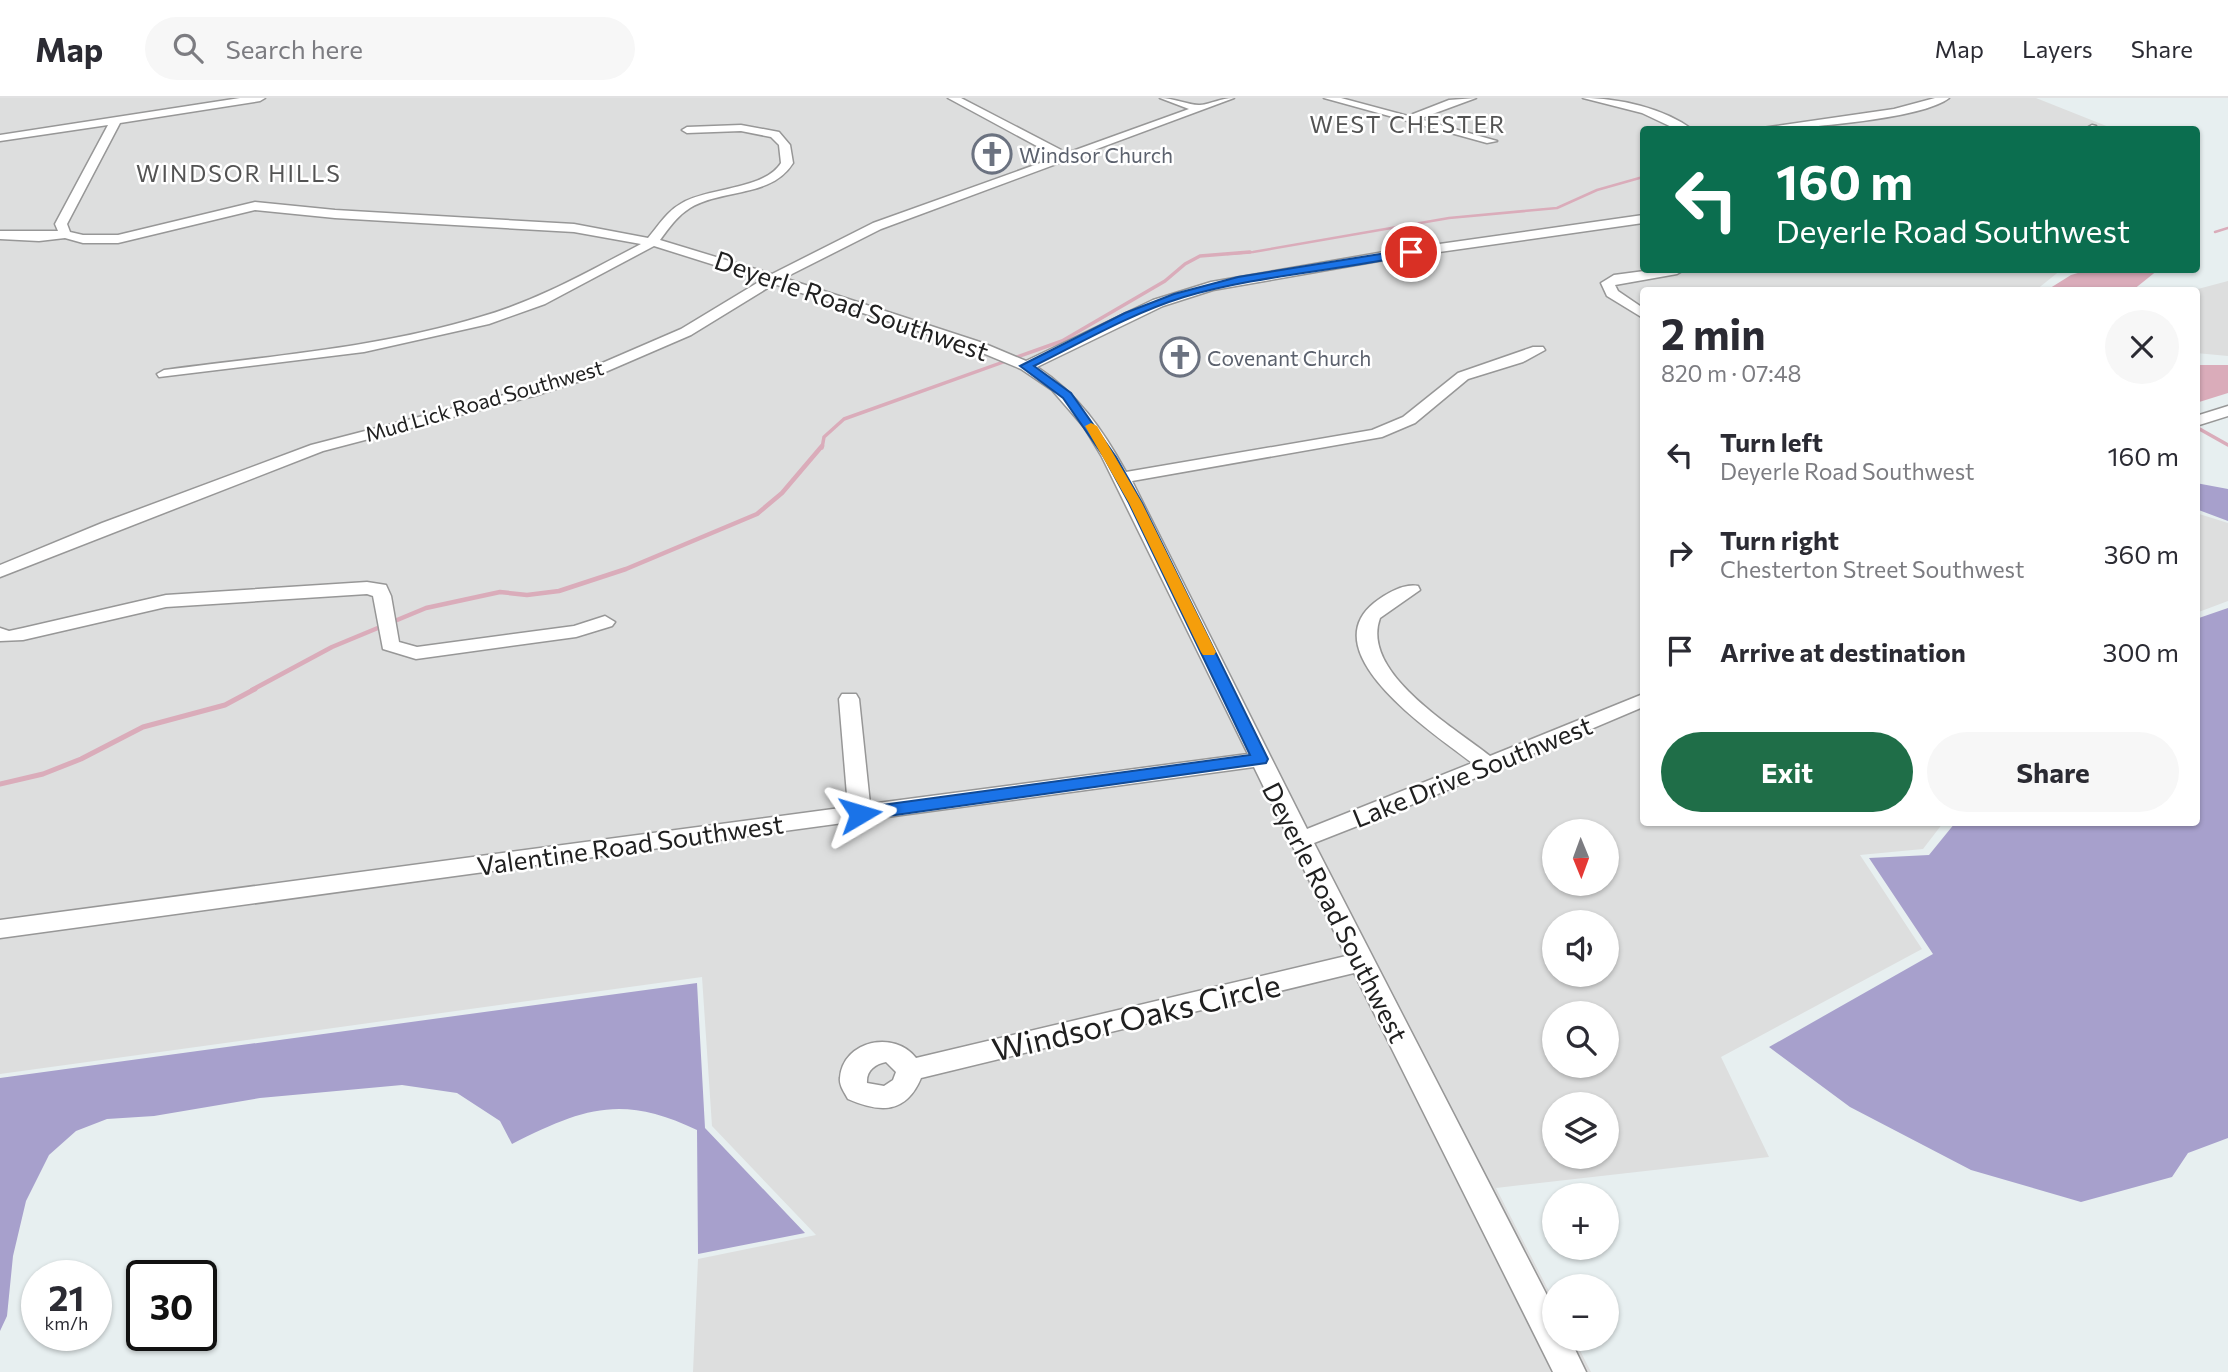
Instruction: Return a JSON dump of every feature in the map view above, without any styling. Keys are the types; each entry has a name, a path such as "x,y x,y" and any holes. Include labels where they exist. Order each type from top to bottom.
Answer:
{"street":[{"path":"0,138 260,98"},
{"path":"953,98 1066,157"},
{"path":"1165,98 1200,109"},
{"name":"Mud Lick Road Southwest","path":"0,572 297,455 365,433 532,392 592,373 686,332 774,279 877,226 1230,98"},
{"path":"1329,98 1492,141"},
{"path":"1409,119 1471,98"},
{"path":"1588,98 1645,111 1679,126"},
{"path":"1785,126 1894,112 1924,106 1944,98"},
{"path":"65,234 61,224 116,120"},
{"path":"164,374 217,365 330,353 484,321 540,301 653,241 665,222 677,211 704,199 768,181 780,174 787,163 785,145 775,134 741,128 687,130"},
{"name":"Deyerle Road Southwest","path":"0,235 39,237 65,234 83,239 108,240 162,230 223,212 264,206 373,217 555,226 653,241 774,279 1016,362 1057,387 1075,406 1121,478 1561,1368"},
{"path":"1016,362 1158,303 1211,286 1401,253 1640,219"},
{"path":"1640,312 1612,293 1608,283 1619,278 1655,273"},
{"path":"1121,478 1376,434 1409,420 1463,376 1538,350"},
{"path":"2200,420 2228,411"},
{"path":"0,635 6,637 23,634 166,601 367,588 379,589 382,596 390,645 416,653 576,631 605,622"},
{"path":"1410,590 1384,605 1371,618 1367,641 1375,664 1390,683 1488,765"},
{"path":"849,699 860,814"},
{"name":"Lake Drive Southwest","path":"1299,839 1318,834 1640,701"},
{"name":"Valentine Road Southwest","path":"0,929 1260,759"},
{"name":"Windsor Oaks Circle","path":"910,1070 1361,962"}],"shaded area":[{"path":"0,98 2036,98 2106,126 1640,126 1640,273 2057,273 2040,287 1640,287 1640,826 1941,826 1923,849 1860,855 1922,949 1721,1057 1769,1157 1496,1188 1542,1278 1542,1351 1580,1351 1591,1372 693,1372 698,1259 816,1235 712,1126 702,977 0,1074"},
{"path":"2154,273 2137,287 2052,287 2071,275"},
{"path":"2228,281 2228,356 2200,353 2200,288"},
{"path":"2200,365 2228,365 2228,393 2200,402"},
{"path":"2200,484 2228,489 2228,521 2200,510"},
{"path":"2200,514 2228,523 2228,601 2200,612"},
{"path":"2228,608 2228,1138 2188,1153 2172,1177 2081,1202 1971,1170 1850,1107 1769,1047 1933,954 1869,858 1929,855 1953,826 2200,826 2200,618"},
{"path":"697,983 705,1128 805,1233 698,1254 697,1130 646,1112 624,1109 582,1114 512,1144 500,1121 457,1093 402,1085 260,1098 154,1116 107,1119 76,1131 49,1155 26,1201 13,1256 7,1316 0,1331 0,1078"}],"waterway":[{"path":"1227,254 1253,252 1449,218 1557,208 1597,190 1640,178"},
{"path":"2215,232 2228,228"},
{"path":"822,448 824,437 844,419 1062,341 1165,281 1185,264 1200,256 1250,252"},
{"path":"2200,429 2228,445"},
{"path":"252,690 332,647 426,608 500,592 527,595 559,591 626,569 757,514 782,493 822,446"},
{"path":"0,784 43,774 81,759 143,727 225,705 255,689"}],"slow traffic":[{"path":"1091,426 1135,503 1208,652"}],"place":[{"name":"Windsor Church","path":"992,154"},
{"name":"Covenant Church","path":"1180,357"}],"district":[{"name":"WEST CHESTER","path":"1408,124"},
{"name":"WINDSOR HILLS","path":"239,173"}],"route":[{"path":"860,814 1260,759 1110,457 1067,396 1038,372 1026,366 1158,303 1211,286 1411,252"}]}
